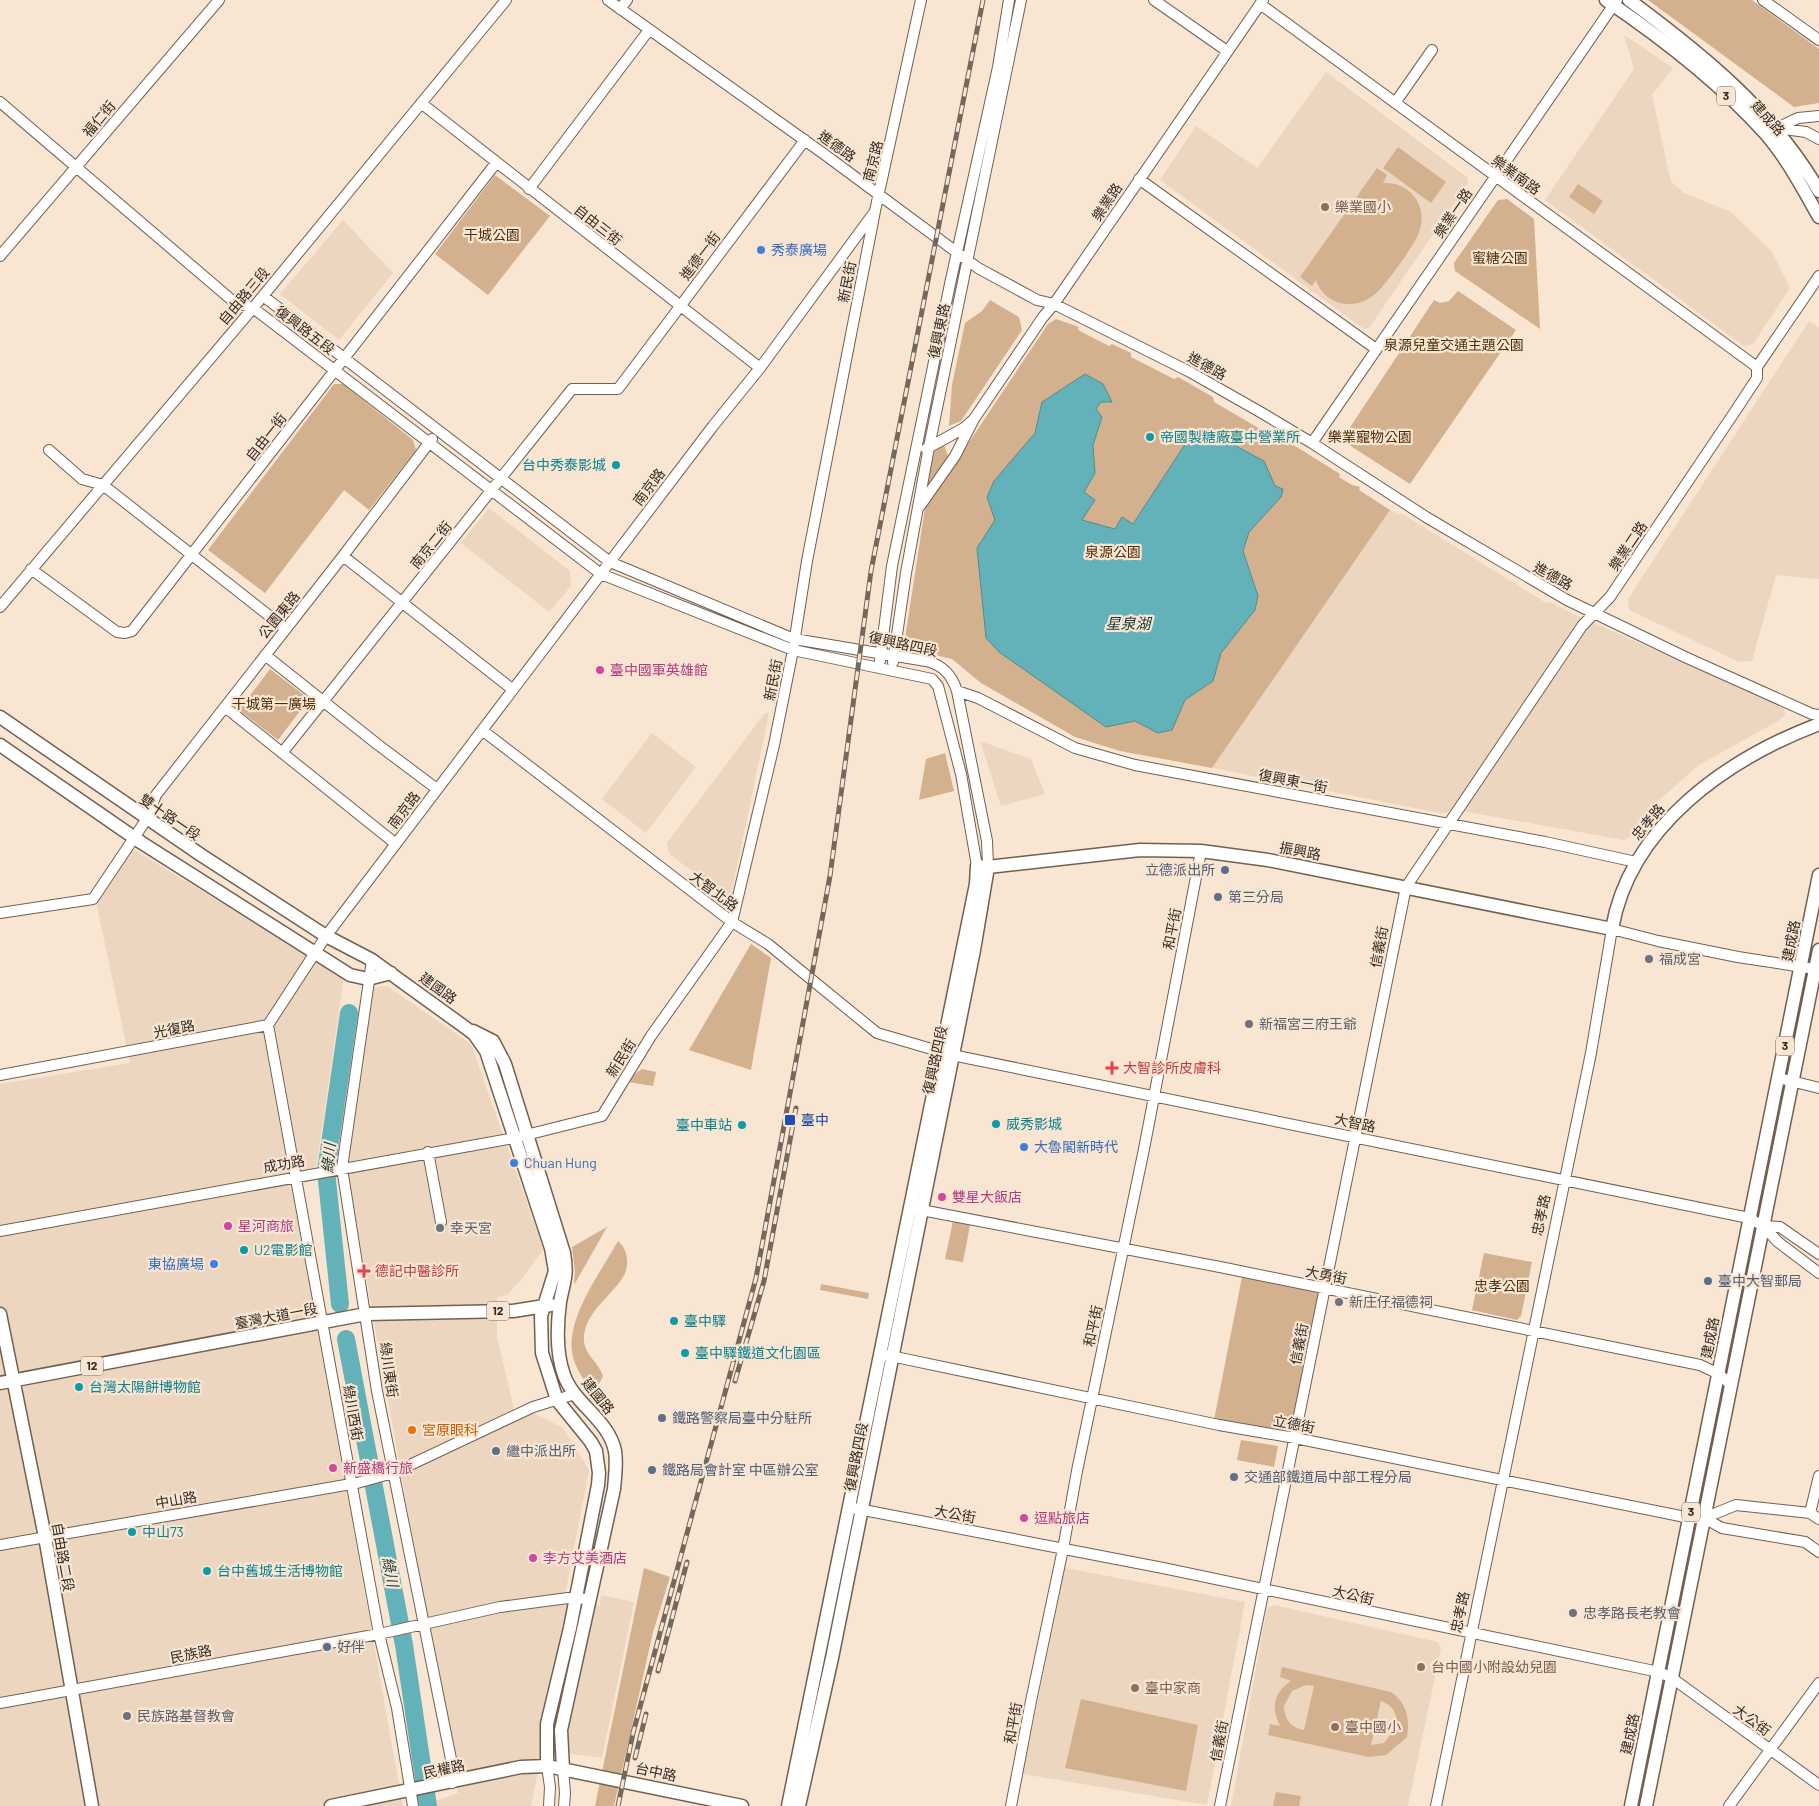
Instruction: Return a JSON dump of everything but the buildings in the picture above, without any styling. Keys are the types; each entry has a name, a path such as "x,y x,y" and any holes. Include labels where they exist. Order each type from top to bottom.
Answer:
{"main road":[{"name":"建成路","path":"1629,0 1695,49 1742,92 1770,131 1819,217"},
{"name":"建成路","path":"1612,2 1789,146 1819,191"},
{"name":"雙十路一段","path":"0,717 146,820 326,936"},
{"name":"忠孝路","path":"1612,929 1616,907 1636,862 1666,822 1700,790 1762,752 1819,724"},
{"path":"0,745 134,838 350,974 368,979 391,973"},
{"name":"振興路","path":"982,867 1140,850 1201,852 1268,860 1612,929"},
{"name":"復興路四段","path":"788,1806 886,1355 947,1054 976,884 982,867"},
{"name":"建成路","path":"1631,1806 1819,875"},
{"name":"建國路","path":"326,936 372,960 489,1046 520,1136 564,1253 567,1275 560,1303 560,1359 566,1379 575,1394 603,1426 611,1438 615,1451 614,1489 561,1730 563,1769"},
{"name":"3","path":"1646,1806 1819,950"},
{"name":"建國路","path":"520,1136 555,1264 554,1278 543,1307 540,1340 542,1353 557,1400 591,1442 598,1464 598,1485 576,1598 547,1724 547,1766"},
{"name":"臺灣大道一段","path":"6,1382 363,1315 513,1311 560,1303"},
{"name":"自由路二段","path":"0,1314 6,1382 45,1537 92,1806"},
{"name":"復興路四段","path":"799,1806 854,1509"},
{"name":"民權路","path":"331,1806 452,1783 521,1767 547,1766 563,1769"},
{"name":"台中路","path":"563,1769 742,1806"}],"street":[{"name":"福仁街","path":"0,256 219,0"},
{"name":"自由路三段","path":"0,607 253,308 506,0"},
{"name":"進德路","path":"608,0 805,140 978,268 1037,300 1054,304 1190,372 1312,443 1426,517 1559,595 1694,661 1812,714 1819,715"},
{"path":"620,9 627,0"},
{"name":"南京路","path":"316,954 326,936 512,689 713,426 760,368 875,211 917,28 921,0"},
{"name":"復興東路","path":"879,667 892,566 957,253 1002,49 1009,0"},
{"name":"復興東路","path":"892,670 917,510 929,447 1021,0"},
{"path":"1154,0 1227,51"},
{"path":"1763,0 1819,40"},
{"name":"樂業路","path":"917,510 955,456 974,419 1043,317 1054,304 1261,2"},
{"name":"樂業南路","path":"1261,2 1395,103 1757,367"},
{"name":"樂業一路","path":"1312,443 1612,2"},
{"path":"529,189 649,30"},
{"path":"1395,103 1432,50"},
{"name":"復興路五段","path":"0,102 234,302 253,308 601,574"},
{"name":"自由三街","path":"421,103 760,368"},
{"path":"1770,131 1798,118 1819,116"},
{"path":"1770,131 1806,132 1819,139"},
{"name":"進德一街","path":"618,389 805,140"},
{"name":"自由一街","path":"31,569 117,632 125,633 132,630 192,556 496,163"},
{"path":"1139,179 1376,350"},
{"name":"新民街","path":"602,1116 651,1036 732,922 774,745 793,650 807,561 875,211"},
{"name":"樂業二路","path":"1406,887 1582,626 1610,597 1757,378 1757,367 1819,276"},
{"name":"復興路五段","path":"263,296 500,480 610,562"},
{"name":"南京二街","path":"282,753 572,389 618,389"},
{"name":"樂業路","path":"916,455 964,428 974,419"},
{"name":"公園東路","path":"0,913 93,899 146,820 156,795 438,431"},
{"path":"49,450 82,479 103,485 286,629"},
{"path":"343,556 512,689"},
{"name":"復興路四段","path":"610,562 794,639 926,662 939,666 952,677 957,692 987,841 982,867"},
{"name":"復興路四段","path":"601,574 793,650 927,677 938,686 961,774 982,867"},
{"path":"265,655 437,789"},
{"name":"復興東一街","path":"957,692 978,698 1069,745 1135,765 1446,825 1546,842 1636,862"},
{"path":"225,707 396,844"},
{"name":"大智北路","path":"482,730 732,922 768,944 872,1030 947,1054"},
{"name":"和平街","path":"1011,1806 1201,852"},
{"name":"信義街","path":"1220,1806 1406,887"},
{"path":"1612,929 1658,941 1800,968 1815,969"},
{"name":"忠孝路","path":"1436,1806 1470,1633 1591,1053 1612,929"},
{"path":"268,1025 316,954"},
{"name":"綠川東街","path":"372,960 342,1168 388,1474 423,1623 451,1759 452,1783"},
{"name":"光復路","path":"0,1075 268,1025"},
{"name":"綠川西街","path":"268,1025 327,1321 354,1483 397,1708 424,1788 413,1806"},
{"name":"大智路","path":"947,1054 1055,1075 1152,1098 1356,1137 1749,1218 1762,1226 1778,1242 1819,1273"},
{"path":"1779,1078 1819,1088"},
{"name":"成功路","path":"0,1231 520,1136 602,1116"},
{"path":"428,1152 440,1222"},
{"name":"大勇街","path":"915,1209 1700,1365 1719,1374 1731,1384"},
{"name":"大智路","path":"1762,1226 1780,1227 1819,1254"},
{"name":"立德街","path":"886,1355 1219,1425 1295,1438 1690,1518 1704,1518 1736,1505 1815,1516"},
{"path":"388,1474 533,1407 575,1394"},
{"name":"中山路","path":"0,1546 354,1483 388,1474"},
{"path":"1815,1516 1819,1476"},
{"name":"大公街","path":"854,1509 1263,1589 1658,1672 1672,1678 1819,1784"},
{"name":"立德街","path":"1704,1518 1722,1528 1805,1542 1819,1552"},
{"path":"423,1623 500,1606 576,1598 590,1599"},
{"name":"民族路","path":"0,1703 71,1688 383,1633 423,1623"},
{"path":"1729,1806 1819,1683"},
{"name":"建國路","path":"547,1766 550,1787 549,1806"},
{"name":"建國路","path":"563,1769 564,1806"}],"shaded area":[{"path":"1624,35 1673,68 1652,95 1671,182 1684,193 1731,212 1771,251 1790,288 1753,344 1744,346 1545,200 1634,69"},
{"name":"樂業國小","path":"1326,72 1468,178 1468,183 1369,328 1364,329 1160,180 1196,126 1257,168"},
{"path":"343,220 393,273 339,340 280,294"},
{"path":"1809,321 1819,328 1819,579 1776,575 1752,661 1739,662 1629,610 1628,599"},
{"path":"489,508 570,571 571,586 549,612 461,543"},
{"path":"1390,510 1399,515 1401,513 1546,603 1551,602 1571,613 1784,707 1785,715 1778,721 1699,765 1658,801 1630,837 1624,840 1451,809 1447,813 1440,813 1212,768"},
{"path":"765,713 769,713 730,899 669,854 667,843"},
{"path":"652,733 696,767 646,833 602,799"},
{"path":"980,741 1031,759 1045,794 1001,806"},
{"path":"131,848 344,977 316,1169 293,1172 314,1311 403,1806 0,1806 0,1084 130,1063 96,901"},
{"path":"387,986 471,1044 542,1245 543,1250 521,1280 507,1295 497,1297 497,1337 514,1409 536,1414 563,1428 589,1470 564,1600 600,1606 601,1595 634,1602 602,1758 542,1750 531,1806 436,1806 435,1801 458,1793 346,1164 371,988"},
{"name":"臺中家商","path":"1065,1568 1245,1602 1207,1805 1023,1774"},
{"name":"臺中國小","path":"1274,1605 1438,1642 1441,1648 1408,1806 1231,1806 1267,1608"}],"green space":[{"path":"1648,0 1752,0 1819,49 1819,103 1794,107"},
{"path":"1398,147 1446,182 1431,203 1383,168"},
{"path":"1377,168 1387,175 1383,183 1402,186 1410,191 1420,206 1422,215 1421,225 1418,235 1392,275 1375,294 1367,300 1358,303 1341,303 1326,295 1320,289 1316,280 1312,286 1300,277"},
{"name":"干城公園","path":"495,175 550,216 488,295 435,254"},
{"path":"1578,184 1603,201 1594,214 1569,197"},
{"name":"蜜糖公園","path":"1507,199 1534,219 1540,329 1455,271 1454,263 1498,200"},
{"name":"泉源兒童交通主題公園","path":"1458,291 1516,330 1410,484 1346,443 1345,435 1434,300 1440,303 1449,301"},
{"path":"990,300 1019,317 1022,330 961,421 949,426 952,385 965,323 982,311"},
{"name":"泉源公園","path":"1056,319 1079,327 1078,330 1109,346 1112,344 1131,353 1131,357 1174,379 1178,377 1213,397 1214,402 1274,437 1276,434 1340,474 1339,477 1352,485 1360,487 1359,490 1390,510 1212,768 1120,751 1075,737 981,683 952,659 909,649 904,645 925,508 1048,324"},
{"path":"334,384 343,384 413,440 416,450 369,510 344,490 265,593 208,550"},
{"path":"944,445 948,456 931,482 928,483 925,481 933,450"},
{"name":"干城第一廣場","path":"270,669 309,699 278,740 239,710"},
{"path":"945,753 954,791 919,800 926,759"},
{"path":"751,944 771,958 751,1070 689,1050"},
{"path":"642,1069 656,1072 653,1086 628,1082 633,1075"},
{"path":"953,1221 970,1225 963,1262 945,1259"},
{"path":"607,1227 574,1285 575,1272 572,1247"},
{"path":"618,1241 626,1253 627,1268 618,1285 592,1315 587,1323 585,1332 585,1347 603,1376 598,1386 591,1390 574,1361 572,1343 574,1328 586,1297"},
{"name":"忠孝公園","path":"1484,1253 1532,1262 1521,1316 1517,1320 1472,1310"},
{"path":"1242,1277 1320,1291 1292,1434 1214,1420"},
{"path":"821,1284 869,1293 868,1299 820,1290"},
{"path":"1241,1440 1278,1446 1274,1467 1237,1460"},
{"path":"644,1568 670,1577 653,1632 614,1806 595,1806"},
{"path":"1282,1667 1391,1692 1404,1706 1408,1724 1407,1737 1386,1755 1369,1757 1268,1735 1270,1724 1280,1726 1275,1713 1275,1701 1280,1690 1291,1681 1280,1677","holes":["1306,1685 1314,1686 1304,1730 1295,1727 1289,1722 1285,1715 1284,1706 1292,1691","1381,1701 1394,1710 1397,1726 1384,1743 1371,1745"]},
{"path":"1081,1699 1198,1725 1186,1791 1065,1768"},
{"path":"1276,1792 1301,1796 1299,1806 1273,1806"}],"water":[{"name":"星泉湖","path":"1085,374 1103,384 1112,402 1101,402 1096,409 1102,417 1093,445 1095,473 1084,492 1095,500 1082,520 1115,529 1122,517 1133,524 1195,429 1234,445 1264,461 1275,486 1283,489 1281,497 1249,532 1243,551 1258,596 1255,610 1221,653 1213,681 1185,700 1172,730 1158,733 1135,721 1106,727 999,652 986,638 977,548 995,520 987,497 994,481 1035,433 1042,402"}],"waterway":[{"name":"綠川","path":"340,1304 326,1171 349,1013"},
{"name":"綠川","path":"346,1339 404,1645 428,1806"}],"railway":[{"path":"618,1806 633,1733 756,1278 830,876 871,571 983,0"},
{"path":"735,1381 764,1281 796,1108"},
{"path":"658,1671 687,1562"},
{"path":"635,1758 646,1714"}],"place":[{"name":"樂業國小","path":"1325,207"},
{"name":"秀泰廣場","path":"761,250"},
{"name":"帝國製糖廠臺中營業所","path":"1150,437"},
{"name":"台中秀泰影城","path":"616,465"},
{"name":"臺中國軍英雄館","path":"600,670"},
{"name":"立德派出所","path":"1225,870"},
{"name":"第三分局","path":"1218,897"},
{"name":"福成宮","path":"1649,959"},
{"name":"新福宮三府王爺","path":"1249,1024"},
{"name":"大智診所皮膚科","path":"1112,1068"},
{"name":"臺中","path":"790,1120"},
{"name":"威秀影城","path":"996,1124"},
{"name":"臺中車站","path":"742,1125"},
{"name":"大魯閣新時代","path":"1024,1147"},
{"name":"Chuan Hung","path":"514,1163"},
{"name":"雙星大飯店","path":"942,1197"},
{"name":"星河商旅","path":"228,1226"},
{"name":"幸天宮","path":"440,1228"},
{"name":"U2電影館","path":"244,1250"},
{"name":"東協廣場","path":"214,1264"},
{"name":"德記中醫診所","path":"364,1271"},
{"name":"臺中大智郵局","path":"1708,1281"},
{"name":"新庄仔福德祠","path":"1339,1302"},
{"name":"臺中驛","path":"674,1321"},
{"name":"臺中驛鐵道文化園區","path":"685,1353"},
{"name":"台灣太陽餅博物館","path":"79,1387"},
{"name":"鐵路警察局臺中分駐所","path":"662,1418"},
{"name":"宮原眼科","path":"412,1430"},
{"name":"繼中派出所","path":"496,1451"},
{"name":"新盛橋行旅","path":"333,1468"},
{"name":"鐵路局會計室 中區辦公室","path":"652,1470"},
{"name":"交通部鐵道局中部工程分局","path":"1234,1477"},
{"name":"逗點旅店","path":"1024,1518"},
{"name":"中山73","path":"132,1532"},
{"name":"李方艾美酒店","path":"533,1558"},
{"name":"台中舊城生活博物館","path":"207,1571"},
{"name":"忠孝路長老教會","path":"1573,1613"},
{"name":"好伴","path":"327,1647"},
{"name":"台中國小附設幼兒園","path":"1421,1667"},
{"name":"臺中家商","path":"1135,1688"},
{"name":"民族路基督教會","path":"127,1716"},
{"name":"臺中國小","path":"1335,1727"}],"park label":[{"name":"樂業寵物公園","path":"1370,437"}]}
